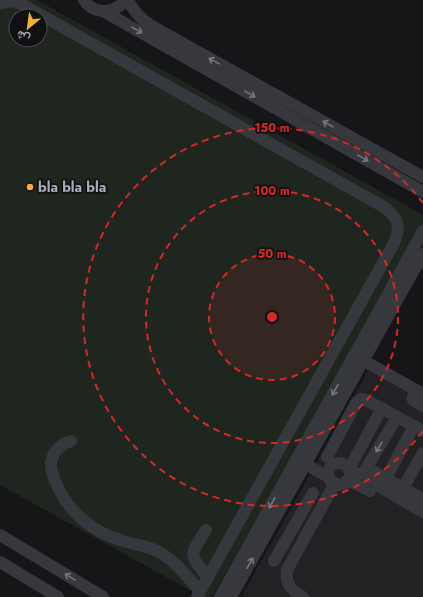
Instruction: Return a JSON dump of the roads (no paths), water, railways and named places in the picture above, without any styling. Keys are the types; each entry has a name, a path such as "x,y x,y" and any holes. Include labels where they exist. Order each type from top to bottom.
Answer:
{"street":[{"path":"84,0 90,7 103,11 423,192"},
{"path":"103,11 115,9 125,0"},
{"path":"128,0 141,19 150,25 423,177"},
{"path":"0,3 15,1 384,207 396,219 398,226 398,234 395,242 198,594 174,563 161,553 102,533 87,524 74,512 58,488 52,476 51,466 55,452 62,445 71,441"},
{"path":"220,597 309,448 358,358 423,231"},
{"path":"358,358 423,254"},
{"path":"358,358 420,392"},
{"path":"420,392 413,396 413,400 423,406"},
{"path":"337,481 329,470 357,401 361,399 366,400 419,428 386,478"},
{"path":"303,597 293,591 290,587 286,578 287,570 337,481 350,475 349,469 382,408"},
{"path":"364,472 397,417"},
{"path":"309,448 332,460 344,464 349,469 386,478 400,493"},
{"path":"400,493 423,453"},
{"path":"301,462 337,481 358,484 420,507"},
{"path":"231,597 301,462"},
{"path":"364,472 400,493 420,507"},
{"path":"274,561 313,493"},
{"path":"306,505 320,512"},
{"path":"206,530 192,556 195,562 208,577"},
{"path":"0,535 103,597"},
{"path":"283,546 296,553"},
{"path":"0,562 58,597"}],"place":[{"name":"bla bla bla","path":"30,187"}]}
